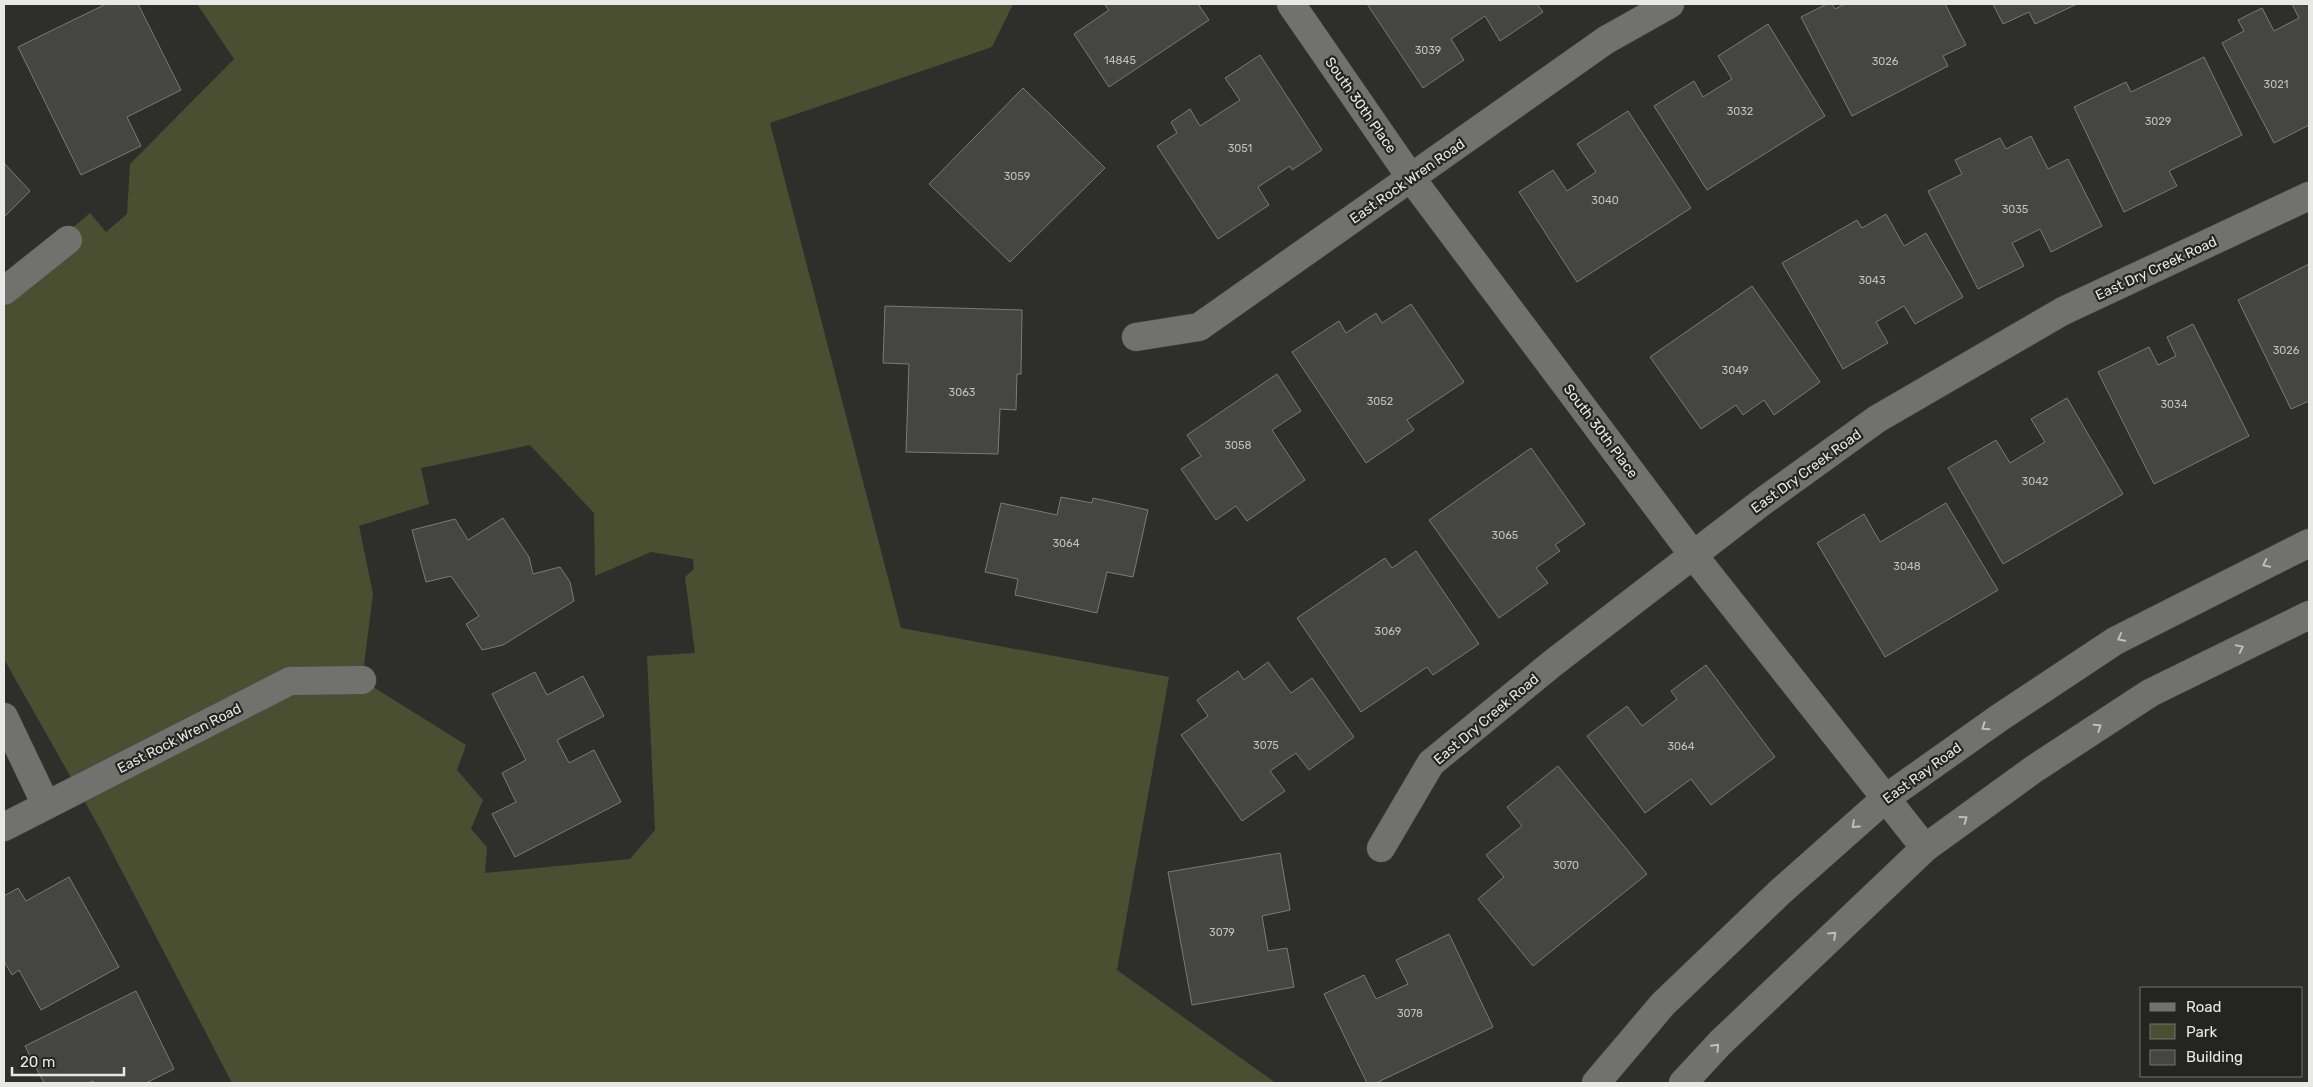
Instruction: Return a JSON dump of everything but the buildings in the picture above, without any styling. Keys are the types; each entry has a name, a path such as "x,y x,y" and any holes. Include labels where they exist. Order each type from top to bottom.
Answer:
{"street":[{"name":"South 30th Place","path":"1291,4 1411,178 1694,556 1925,848"},
{"name":"East Rock Wren Road","path":"1136,336 1199,327 1606,40 1670,4"},
{"name":"East Dry Creek Road","path":"1381,848 1432,763 1553,663 1762,502 1877,419 2063,311 2309,196"},
{"path":"4,291 68,240"},
{"name":"East Ray Road","path":"1596,1083 1663,1004 1780,892 1886,798 1999,718 2115,641 2309,543"},
{"path":"1683,1083 1720,1043 1925,848 2034,769 2150,693 2309,615"},
{"name":"East Rock Wren Road","path":"4,827 290,681 362,680"},
{"path":"4,717 46,805"}],"green space":[{"path":"197,4 1013,4 992,47 770,123 901,628 1169,677 1117,970 1276,1083 232,1083 99,827 4,659 4,286 90,213 106,232 127,214 130,164 234,59","holes":["530,445 594,513 595,576 651,552 693,559 694,569 685,577 695,653 647,656 655,830 630,859 485,873 487,847 471,829 483,800 457,770 466,745 362,680 373,594 359,526 429,504 421,468"]}]}
